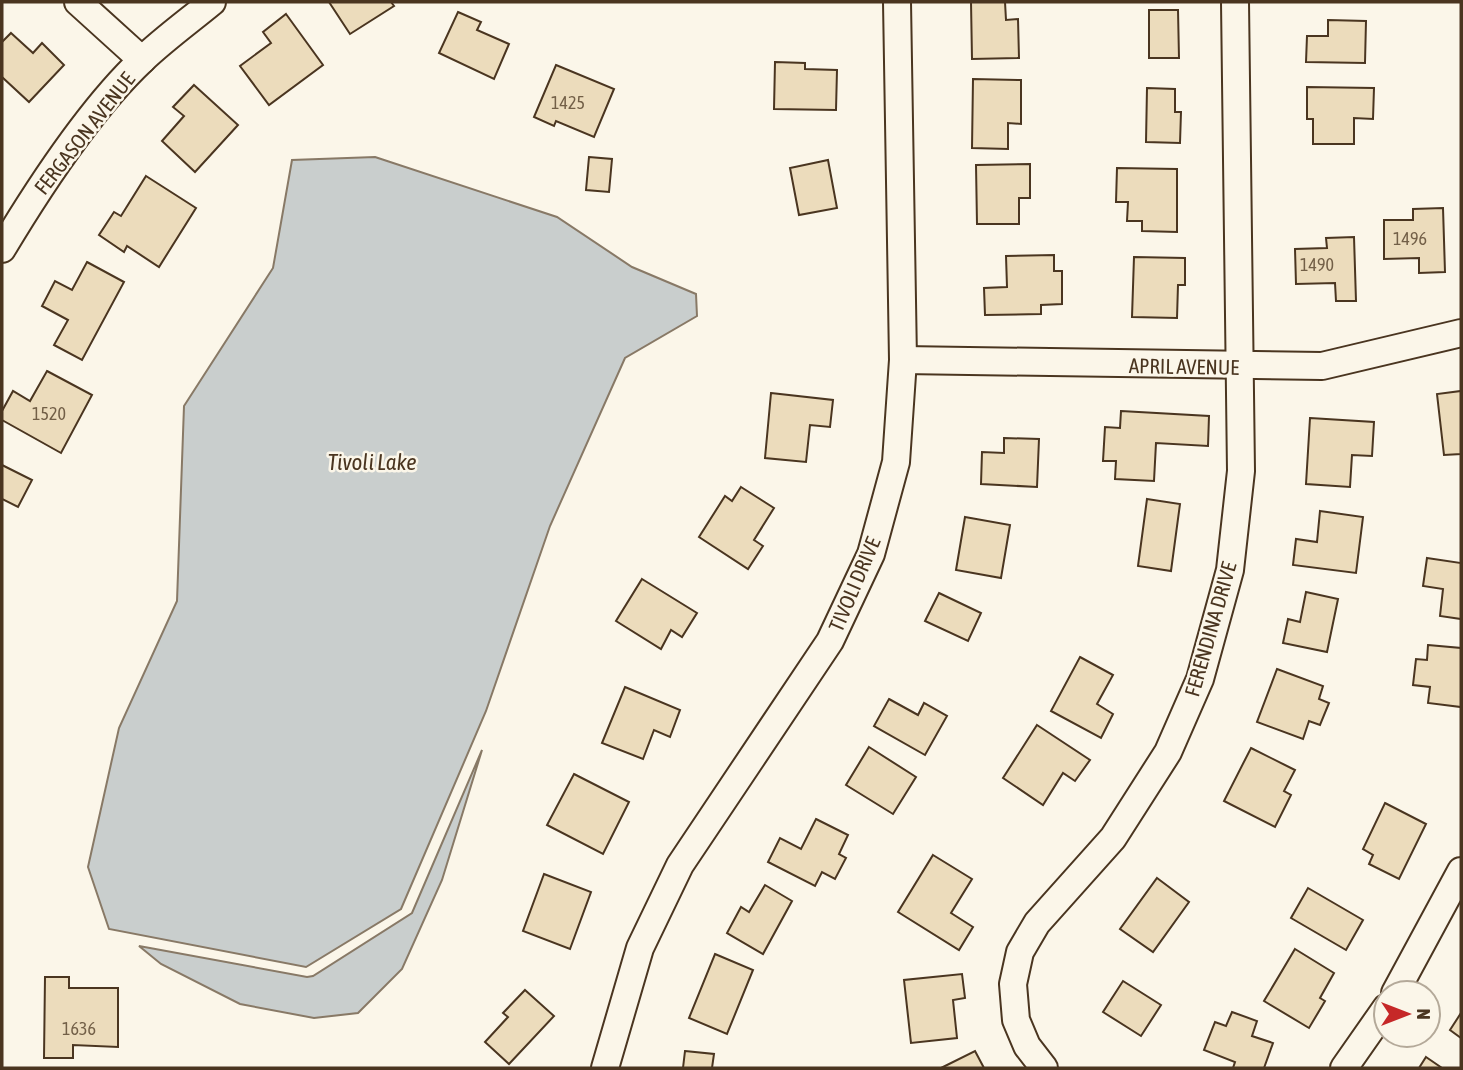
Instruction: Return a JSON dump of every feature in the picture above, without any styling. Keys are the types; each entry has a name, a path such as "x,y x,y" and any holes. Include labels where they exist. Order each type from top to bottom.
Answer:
{"street":[{"path":"78,2 142,60"},
{"name":"FERGASON AVENUE","path":"2,249 29,204 104,102 142,60 212,2"},
{"name":"TIVOLI DRIVE","path":"605,1068 640,948 680,865 830,641 871,554 896,462 902,360 897,2"},
{"name":"FERENDINA DRIVE","path":"1044,1068 1027,1046 1016,1020 1013,984 1020,952 1037,923 1113,838 1168,752 1200,679 1230,570 1241,471 1235,2"},
{"name":"APRIL AVENUE","path":"902,360 1241,367 1322,366 1461,332"},
{"path":"1403,979 1461,871"},
{"path":"1344,1068 1372,1028"}],"water":[{"name":"Tivoli Lake","path":"375,157 557,217 632,267 696,294 697,316 625,358 550,526 486,711 401,909 306,967 109,929 88,867 119,728 177,601 184,406 273,268 292,160"},
{"path":"482,750 442,880 402,969 358,1013 314,1018 240,1004 161,964 139,946 313,976 412,913"}],"building":[{"path":"329,2 391,2 394,6 350,34"},
{"path":"971,2 1005,2 1006,20 1018,19 1019,58 972,59"},
{"path":"1149,10 1178,10 1179,58 1149,58"},
{"path":"458,12 481,22 477,30 509,44 494,79 439,53"},
{"path":"286,14 323,65 269,105 240,66 271,43 263,32"},
{"path":"1328,20 1366,21 1365,63 1306,62 1307,36 1328,36"},
{"path":"11,33 33,53 42,43 64,65 29,102 2,77 2,42"},
{"path":"775,62 805,63 805,69 837,70 836,110 774,109"},
{"path":"556,65 614,89 594,137 556,121 554,126 534,117"},
{"path":"973,79 1021,80 1021,124 1008,123 1008,149 972,148"},
{"path":"194,85 238,125 195,172 162,141 184,116 173,107"},
{"path":"1307,87 1374,88 1373,119 1354,118 1354,144 1313,144 1313,119 1307,119"},
{"path":"1147,88 1175,89 1175,112 1181,112 1180,143 1146,142"},
{"path":"589,157 612,159 609,192 586,190"},
{"path":"828,160 837,208 799,215 790,168"},
{"path":"1030,164 1030,198 1019,198 1019,224 977,224 976,165"},
{"path":"1117,168 1177,169 1177,232 1142,231 1142,221 1127,221 1128,202 1116,202"},
{"path":"146,176 196,208 159,267 127,246 124,252 99,235 114,212 121,216"},
{"path":"1443,208 1445,272 1419,273 1419,258 1384,259 1384,220 1413,220 1413,209"},
{"path":"1354,237 1356,301 1336,301 1335,283 1296,284 1295,249 1327,248 1326,238"},
{"path":"1054,255 1054,271 1062,271 1062,304 1041,305 1041,314 985,315 984,288 1007,287 1006,256"},
{"path":"1134,257 1185,258 1185,285 1178,285 1177,318 1132,317"},
{"path":"87,262 124,282 82,360 54,345 68,320 42,306 55,281 72,290"},
{"path":"47,371 92,395 61,453 2,420 2,411 13,391 30,401"},
{"path":"1461,391 1461,454 1444,455 1437,394"},
{"path":"771,393 833,400 830,427 810,425 806,462 765,458"},
{"path":"1121,411 1209,416 1208,446 1156,443 1154,481 1115,479 1116,461 1103,461 1105,427 1120,428"},
{"path":"1310,418 1374,422 1372,456 1352,455 1350,487 1306,484"},
{"path":"1004,438 1039,439 1037,487 981,484 982,452 1004,453"},
{"path":"2,465 32,480 18,507 2,499"},
{"path":"741,487 774,508 754,540 763,546 748,569 699,537 725,496 732,501"},
{"path":"1147,499 1180,504 1171,571 1138,566"},
{"path":"1320,511 1363,517 1356,573 1293,565 1296,539 1317,542"},
{"path":"965,517 1010,525 1001,578 956,570"},
{"path":"1427,558 1461,563 1461,619 1440,616 1443,589 1423,586"},
{"path":"642,579 697,613 682,637 671,630 661,649 616,621"},
{"path":"1306,592 1338,599 1327,652 1283,643 1288,619 1300,622"},
{"path":"939,593 981,613 968,641 925,621"},
{"path":"1428,645 1461,648 1461,707 1428,703 1430,687 1413,685 1416,659 1427,660"},
{"path":"1080,657 1113,675 1097,704 1113,714 1101,738 1051,711"},
{"path":"1277,669 1323,686 1319,699 1329,703 1320,725 1309,721 1303,739 1257,722"},
{"path":"625,687 680,710 670,737 654,730 643,759 602,743"},
{"path":"889,699 918,715 924,703 947,716 925,755 874,726"},
{"path":"1037,725 1090,760 1075,781 1063,773 1043,805 1003,778"},
{"path":"869,747 916,777 893,814 846,785"},
{"path":"1251,748 1295,770 1284,791 1291,795 1275,827 1224,801"},
{"path":"574,774 629,802 603,854 547,825"},
{"path":"1385,803 1426,824 1399,879 1369,864 1373,855 1363,849"},
{"path":"816,819 848,835 839,854 846,858 835,879 822,872 815,886 768,862 780,838 801,849"},
{"path":"933,855 972,879 951,913 973,927 959,950 898,912"},
{"path":"544,874 591,892 570,949 523,931"},
{"path":"1157,878 1189,902 1153,952 1120,929"},
{"path":"765,885 792,901 763,954 727,933 741,907 749,912"},
{"path":"1308,888 1363,920 1346,950 1291,918"},
{"path":"1295,949 1334,973 1320,998 1325,1001 1309,1028 1264,1001"},
{"path":"715,954 753,970 727,1034 689,1018"},
{"path":"962,974 965,998 953,1000 957,1038 911,1043 904,980"},
{"path":"45,977 69,977 69,988 118,988 118,1047 73,1045 73,1058 44,1058"},
{"path":"1123,981 1161,1005 1141,1036 1103,1012"},
{"path":"525,990 554,1016 509,1064 485,1042 508,1017 503,1013"},
{"path":"1232,1012 1257,1021 1252,1036 1273,1043 1264,1068 1233,1068 1235,1062 1204,1050 1215,1022 1226,1026"},
{"path":"1461,1013 1461,1038 1450,1030"},
{"path":"685,1051 714,1054 712,1068 683,1068"},
{"path":"975,1051 984,1068 941,1068"},
{"path":"1426,1057 1442,1068 1419,1068"}]}
